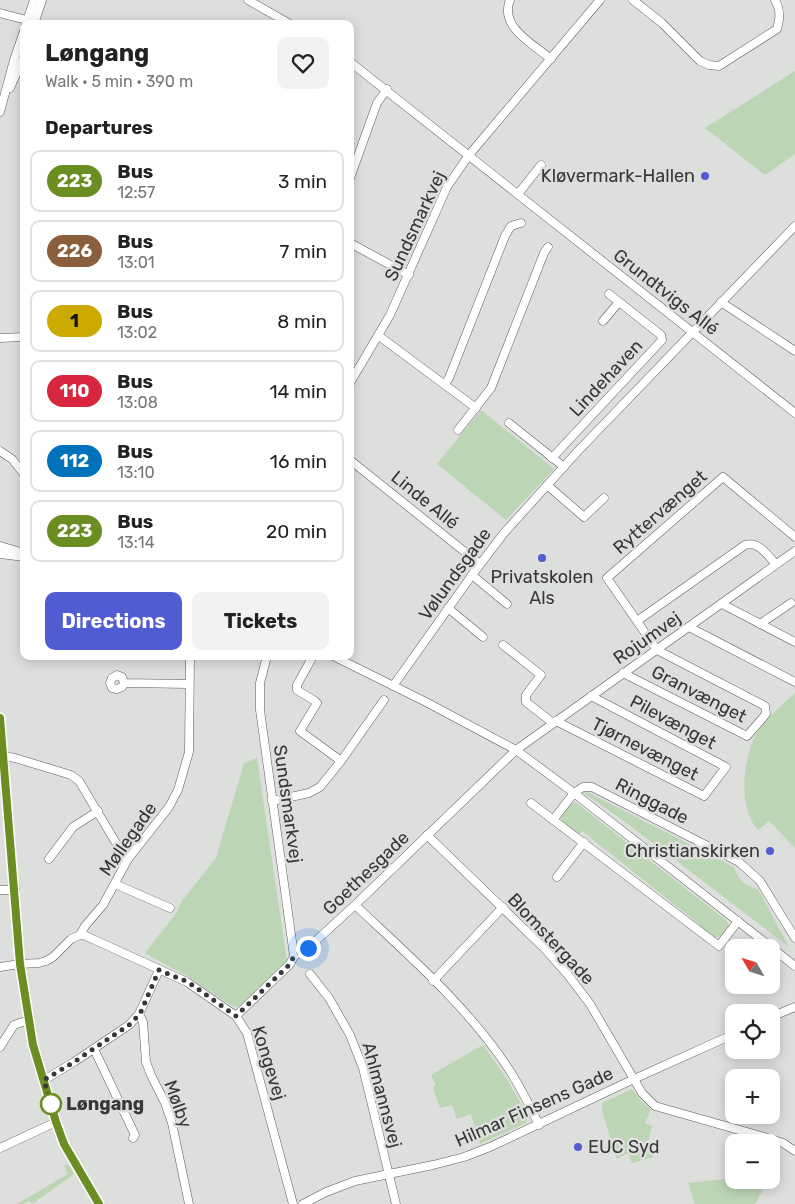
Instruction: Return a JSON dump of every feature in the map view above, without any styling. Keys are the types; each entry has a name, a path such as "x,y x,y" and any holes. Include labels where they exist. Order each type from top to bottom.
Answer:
{"street":[{"path":"30,20 34,0"},
{"path":"31,20 42,0"},
{"path":"248,0 283,20"},
{"path":"510,0 507,6 507,17 513,28 551,59"},
{"name":"Sundsmarkvej","path":"354,377 379,336 409,275 437,206 447,187 469,155 600,0"},
{"path":"633,0 662,23 700,61 709,65 719,66 777,29 780,18 779,8 775,0"},
{"path":"0,13 23,20"},
{"path":"0,112 20,43"},
{"name":"Grundtvigs Allé","path":"354,65 795,413"},
{"path":"2,100 20,71"},
{"path":"354,167 377,103 386,90"},
{"path":"518,194 541,165"},
{"path":"445,384 504,236 511,226 521,223"},
{"name":"Vølundsgade","path":"394,686 472,574 504,533 720,302 795,226"},
{"path":"354,245 409,275"},
{"path":"458,430 491,388 548,247"},
{"name":"Lindehaven","path":"552,458 662,340 661,335 609,294"},
{"path":"603,321 619,302"},
{"path":"720,302 795,350"},
{"path":"379,336 476,408"},
{"path":"0,338 20,337"},
{"path":"509,423 564,467"},
{"path":"0,451 12,459 20,469"},
{"name":"Linde Allé","path":"354,463 480,564"},
{"name":"Ryttervænget","path":"657,650 607,578 723,477 795,537"},
{"path":"547,485 584,517 604,498"},
{"path":"637,620 745,545 751,543 758,546 776,564"},
{"path":"0,546 20,554"},
{"name":"Rojumvej","path":"516,750 795,551"},
{"path":"0,554 20,555"},
{"path":"472,574 508,604"},
{"path":"760,624 791,603"},
{"path":"722,604 795,642"},
{"path":"448,608 483,636"},
{"path":"689,627 795,682"},
{"path":"503,645 541,675 526,695 526,702 554,722"},
{"name":"Granvænget","path":"623,673 747,736 766,714 765,706 657,650"},
{"name":"Møllegade","path":"0,967 46,961 53,957 71,939 80,935 85,926 103,905 128,859 169,808 178,790 189,752 190,660"},
{"name":"Sundsmarkvej","path":"266,660 260,683 260,710 294,956"},
{"path":"310,660 297,686 297,690 317,703 300,731 341,761"},
{"name":"Ringgade","path":"341,660 516,750 574,793 795,966"},
{"path":"124,683 189,684"},
{"name":"Pilevænget","path":"591,696 726,767 715,780"},
{"path":"272,801 310,793 320,787 341,761 384,700"},
{"path":"0,718 3,756 2,771 15,890 20,964 28,1020 33,1045 64,1144 96,1203"},
{"name":"Tjørnevænget","path":"554,722 704,796 715,780"},
{"name":"Goethesgade","path":"236,1016 290,964 294,956 308,948 516,750"},
{"path":"3,756 71,776 83,786 119,848 128,859"},
{"name":"Ringgade","path":"574,793 583,787 592,787 739,862 760,881 795,938"},
{"path":"553,820 574,793"},
{"path":"531,803 719,946 738,921"},
{"path":"49,859 73,827 98,811"},
{"name":"Blomstergade","path":"427,835 545,948 568,975 590,1004 642,1093 655,1106 771,1138 795,1151"},
{"path":"557,878 584,842"},
{"path":"115,884 170,908"},
{"path":"0,890 15,890"},
{"path":"355,904 465,1013 506,1065 523,1092 539,1125"},
{"path":"433,981 503,907"},
{"name":"Kongevej","path":"80,935 188,982 236,1016 247,1033 293,1204"},
{"path":"44,1080 129,1025 140,1014 159,970"},
{"name":"Ahlmannsvej","path":"310,974 329,998 350,1036 363,1068 387,1174 396,1204"},
{"path":"780,1013 795,1007"},
{"name":"Mølby","path":"140,1014 143,1022 146,1062 165,1102 172,1123 190,1204"},
{"path":"0,1047 14,1025 28,1020"},
{"name":"Hilmar Finsens Gade","path":"303,1204 326,1192 355,1181 464,1157 490,1148 725,1038"},
{"path":"94,1049 134,1135 133,1138"},
{"path":"0,1148 56,1122"}],"green space":[{"path":"795,71 795,154 765,175 705,128"},
{"path":"481,410 554,469 506,520 437,464"},
{"path":"795,693 795,848 769,821 758,830 751,820 747,807 745,778 750,749 755,736 762,725"},
{"path":"257,758 287,962 239,1006 232,1006 187,976 145,953 177,912 181,902 216,858 244,763"},
{"path":"583,792 589,793 734,867 743,882 758,889 789,947 780,939"},
{"path":"575,802 727,921 729,926 720,937 714,938 697,927 699,924 582,831 577,835 560,822 565,810"},
{"path":"483,1045 507,1079 528,1117 526,1123 480,1144 471,1114 457,1119 452,1105 440,1108 433,1088 436,1085 431,1075"},
{"path":"632,1089 642,1102 651,1109 645,1123 652,1126 646,1149 654,1157 632,1163 628,1153 617,1159 602,1111 602,1103"},
{"path":"68,1164 74,1174 32,1204 29,1201 17,1204 68,1174 64,1166"},
{"path":"725,1179 725,1189 763,1189 755,1204 695,1204 688,1183"}],"bus line":[{"name":"223","path":"0,718 20,964 33,1045 64,1144 99,1204"}],"place":[{"name":"Kløvermark-Hallen","path":"705,176"},
{"name":"Privatskolen Als","path":"542,558"},
{"name":"Christianskirken","path":"770,851"},
{"name":"Løngang","path":"51,1104"},
{"name":"EUC Syd","path":"578,1147"}],"route":[{"path":"51,1104 52,1108 44,1080 129,1025 140,1014 159,970 188,982 236,1016 290,964 294,956 308,948"}]}
